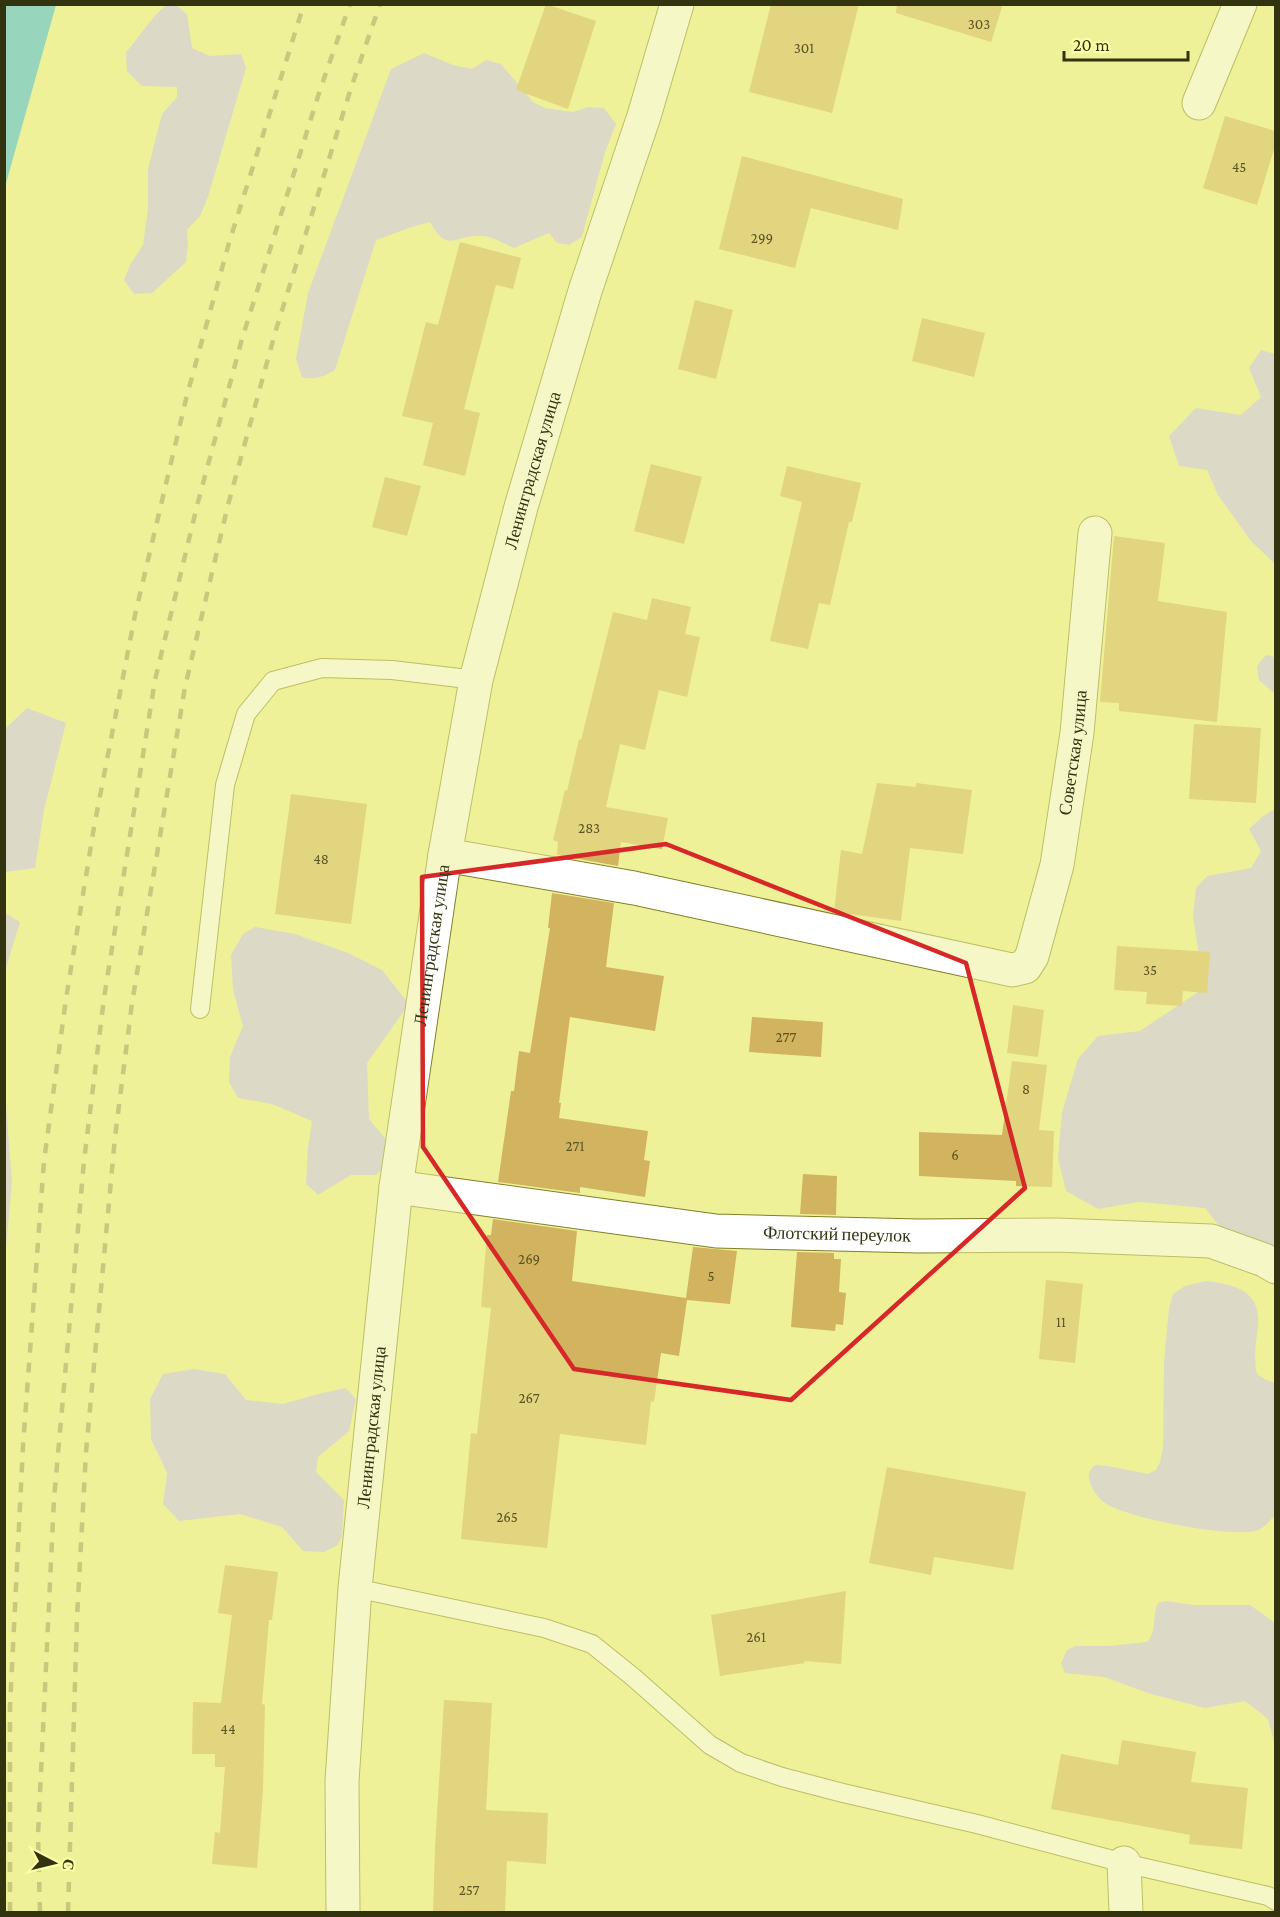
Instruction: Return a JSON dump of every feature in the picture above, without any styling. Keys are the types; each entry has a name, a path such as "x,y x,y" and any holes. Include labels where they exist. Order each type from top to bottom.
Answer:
{"street":[{"name":"Ленинградская улица","path":"343,1912 342,1781 355,1588 396,1187 445,855 476,680 521,507 581,302 644,116 677,4"},
{"path":"1199,103 1240,4"},
{"name":"Советская улица","path":"445,855 634,888 1011,970 1025,966 1032,956 1058,854 1077,733 1095,533"},
{"name":"Флотский переулок","path":"396,1187 716,1231 919,1236 1057,1235 1211,1241 1264,1260 1275,1267"},
{"path":"1125,1863 1126,1912"}],"lane":[{"path":"200,1010 225,785 246,714 273,681 322,668 392,670 476,680"},
{"path":"355,1588 544,1628 592,1644 710,1745 741,1763 782,1777 977,1824 1125,1863 1268,1896 1275,1901"}],"highlighted area":[{"path":"666,844 966,963 1025,1188 791,1400 574,1369 423,1147 422,877"}],"shaded area":[{"path":"168,4 176,5 187,14 192,48 210,56 241,54 246,68 208,197 200,216 187,230 186,262 152,293 134,294 124,280 130,265 143,245 148,209 148,169 162,114 177,97 177,87 142,86 127,71 126,52"},
{"path":"424,53 453,65 472,69 486,60 501,64 533,102 545,108 573,112 588,107 604,108 616,124 605,152 582,237 569,245 557,243 549,233 514,248 486,236 447,240 436,232 430,222 376,240 335,370 315,378 302,377 296,359 308,293 391,69"},
{"path":"1261,350 1275,354 1275,564 1251,541 1218,495 1207,470 1179,466 1169,436 1196,408 1241,415 1261,397 1249,368"},
{"path":"1266,655 1275,657 1275,694 1259,680 1257,666"},
{"path":"27,708 66,723 44,810 35,868 5,872 5,729"},
{"path":"1275,809 1275,1251 1233,1244 1205,1208 1139,1202 1098,1209 1066,1191 1058,1158 1062,1112 1078,1059 1098,1036 1140,1031 1204,988 1193,916 1196,888 1207,876 1251,868 1261,851 1249,829"},
{"path":"5,913 20,922 5,971"},
{"path":"255,927 295,934 348,953 382,970 409,1004 367,1063 369,1119 390,1144 383,1168 376,1175 351,1175 318,1195 306,1184 312,1121 272,1104 238,1098 229,1082 230,1057 243,1026 233,990 231,955 243,934"},
{"path":"4,1080 12,1182 5,1259 4,1259"},
{"path":"1206,1281 1235,1287 1250,1296 1258,1313 1256,1371 1262,1378 1275,1383 1275,1515 1258,1530 1227,1532 1180,1526 1134,1515 1117,1509 1098,1497 1089,1479 1089,1474 1095,1465 1148,1474 1156,1470 1163,1448 1164,1362 1169,1309 1173,1294 1185,1286"},
{"path":"194,1369 225,1374 246,1400 283,1404 346,1388 356,1399 349,1431 318,1457 316,1472 344,1500 342,1536 338,1545 324,1552 303,1551 282,1527 240,1514 179,1521 163,1504 167,1473 151,1439 150,1399 163,1374"},
{"path":"1166,1601 1193,1605 1250,1605 1275,1623 1275,1746 1268,1719 1245,1701 1205,1708 1151,1694 1104,1677 1065,1673 1061,1663 1067,1650 1075,1646 1108,1646 1147,1642 1152,1634 1158,1603"}],"water":[{"path":"4,5 56,5 5,187"}],"building":[{"path":"546,4 596,21 568,109 516,90"},
{"path":"771,4 859,4 832,113 749,92"},
{"path":"897,4 1003,4 991,42 896,13"},
{"path":"1225,116 1275,131 1275,146 1257,205 1203,188"},
{"path":"742,156 903,199 898,230 811,208 795,268 719,249"},
{"path":"460,242 521,258 513,289 496,285 464,409 480,413 465,476 423,465 433,423 402,416 426,322 438,325"},
{"path":"695,300 733,310 716,379 678,369"},
{"path":"922,318 985,333 974,377 912,361"},
{"path":"651,464 702,477 684,544 634,531"},
{"path":"787,466 861,483 852,522 849,522 830,605 819,603 808,649 770,641 802,502 780,496"},
{"path":"385,477 421,486 407,536 372,527"},
{"path":"1114,536 1165,543 1158,601 1227,612 1217,722 1119,711 1119,703 1100,702"},
{"path":"652,598 691,607 685,634 700,637 687,697 659,690 645,750 620,744 606,807 668,818 662,849 621,842 618,866 557,855 558,842 553,840 613,612 647,620"},
{"path":"1194,724 1261,728 1256,803 1189,799"},
{"path":"877,783 916,787 916,783 972,790 963,854 910,848 901,921 834,912 841,850 862,854"},
{"path":"291,794 367,804 351,924 275,914"},
{"path":"552,893 614,903 606,967 664,976 655,1031 570,1017 559,1103 561,1103 559,1118 648,1131 644,1160 650,1161 645,1197 580,1187 580,1193 498,1182 519,1051 530,1053 550,928 548,928"},
{"path":"1117,946 1210,952 1207,993 1183,991 1182,1006 1146,1004 1147,992 1114,990"},
{"path":"1013,1005 1044,1010 1038,1057 1007,1053"},
{"path":"752,1017 823,1022 821,1057 749,1052"},
{"path":"1012,1061 1047,1065 1039,1130 1054,1131 1052,1187 1016,1186 1016,1181 919,1176 919,1132 1002,1135"},
{"path":"803,1174 837,1176 836,1215 800,1214"},
{"path":"493,1219 577,1231 572,1281 686,1298 693,1247 737,1251 730,1304 687,1300 679,1356 661,1353 654,1402 651,1401 646,1445 560,1434 547,1548 461,1539 471,1433 477,1434 491,1308 481,1307 487,1235 491,1235"},
{"path":"797,1252 834,1253 834,1259 841,1259 839,1292 846,1293 843,1325 836,1324 835,1331 791,1327"},
{"path":"1046,1280 1083,1284 1075,1363 1039,1359"},
{"path":"887,1467 1026,1492 1013,1570 934,1557 931,1575 869,1563"},
{"path":"225,1565 278,1572 272,1620 269,1620 262,1704 265,1705 263,1790 257,1868 212,1864 215,1832 220,1833 225,1767 215,1767 215,1754 192,1754 193,1702 221,1703 232,1615 218,1613"},
{"path":"846,1591 841,1664 804,1661 805,1663 720,1676 711,1615"},
{"path":"444,1700 492,1703 486,1810 548,1813 546,1864 507,1861 505,1912 433,1912"},
{"path":"1122,1740 1196,1752 1191,1782 1248,1788 1242,1849 1189,1844 1190,1835 1051,1809 1061,1754 1118,1765"}],"railway":[{"path":"10,1912 10,1707 23,1446 44,1161 66,999 94,827 135,615 187,395 229,243 304,4"},
{"path":"40,1912 38,1835 54,1499 84,1161 104,998 155,680 198,502 242,339 320,90 350,4"},
{"path":"68,1912 77,1618 86,1452 115,1137 132,1003 185,687 228,505 275,333 351,88 380,4"}]}
